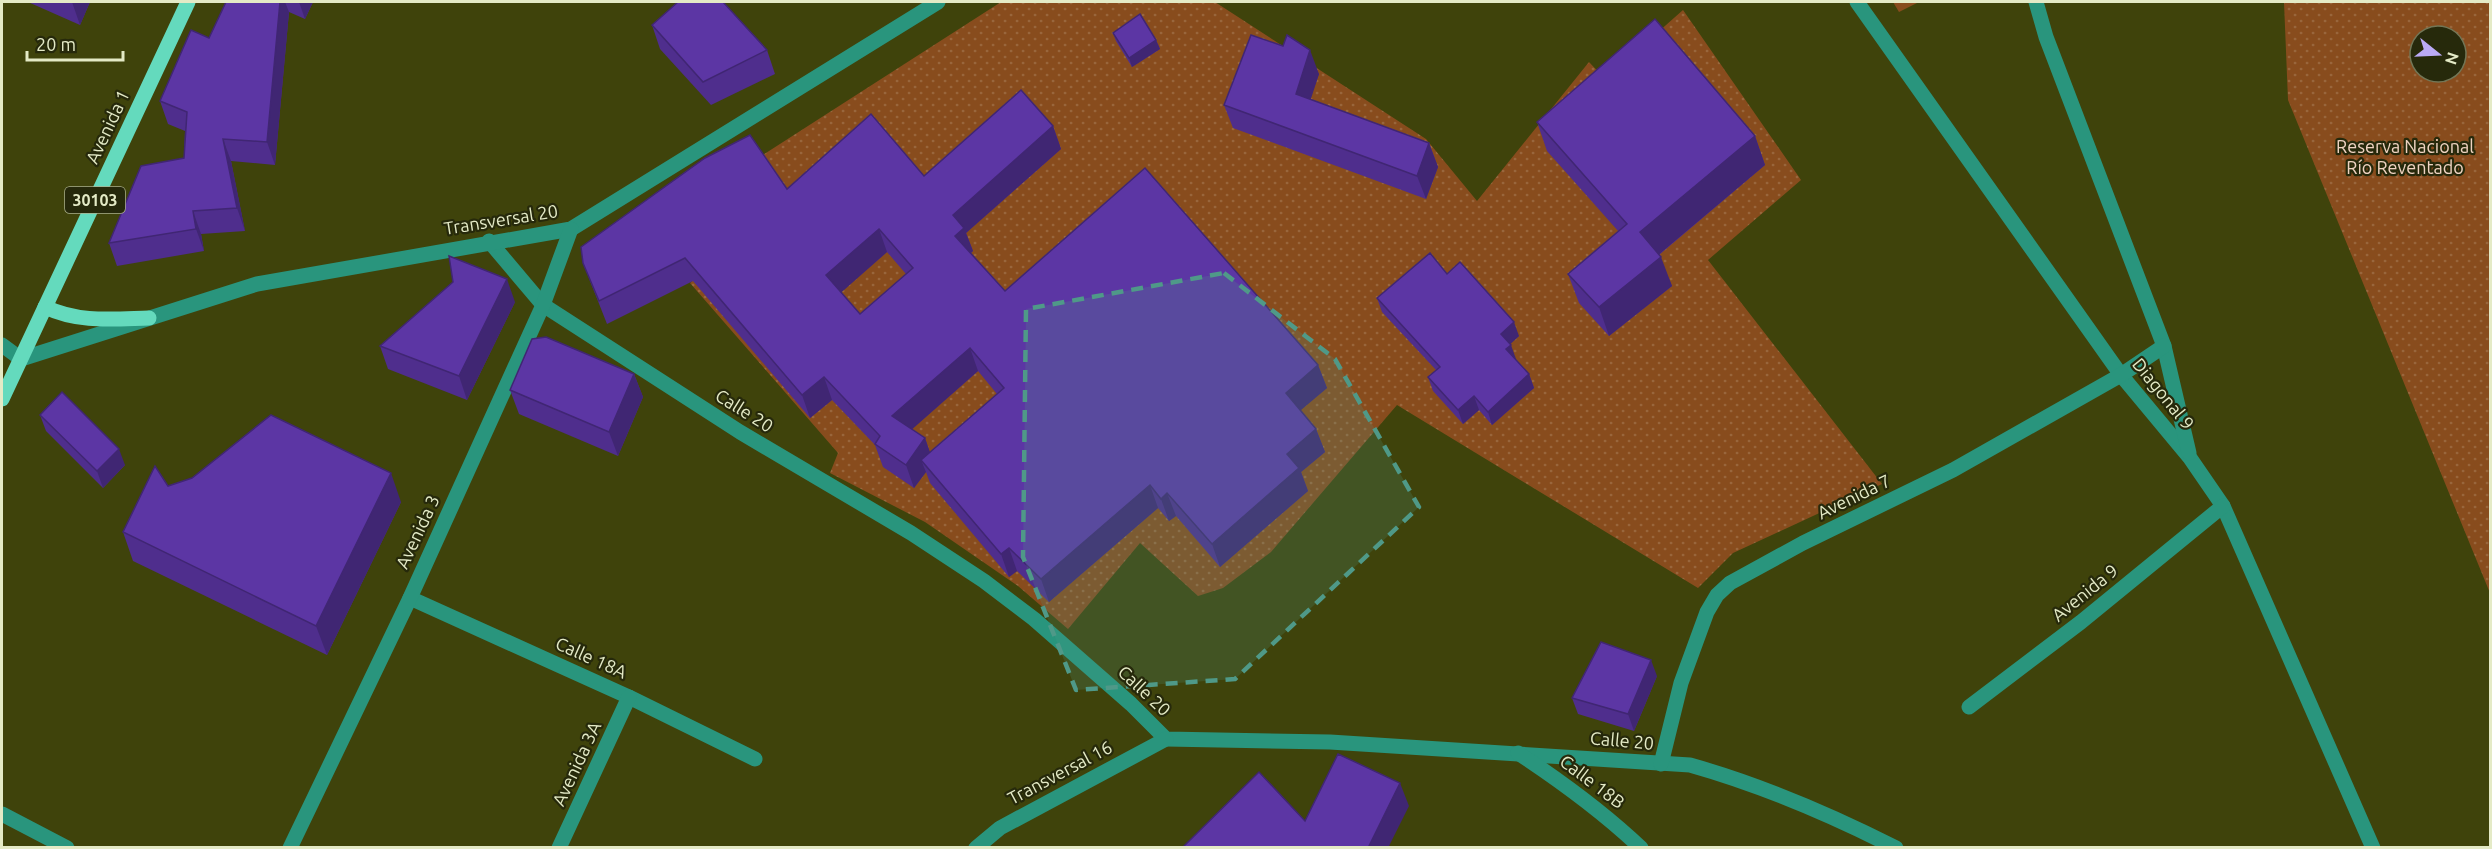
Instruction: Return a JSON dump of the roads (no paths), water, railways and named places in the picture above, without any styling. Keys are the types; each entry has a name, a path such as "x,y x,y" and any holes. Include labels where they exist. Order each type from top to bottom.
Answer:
{"main road":[{"name":"Avenida 1","path":"2,399 188,2"},
{"path":"45,307 62,315 90,320 149,318"}],"street":[{"name":"Transversal 20","path":"21,359 256,284 489,241 571,229 938,2"},
{"name":"Diagonal 9","path":"1857,2 2121,375 2190,458 2223,506 2373,848"},
{"path":"2037,2 2046,38 2164,346 2190,458"},
{"name":"Avenida 3","path":"291,848 410,598 543,305 571,229"},
{"name":"Calle 20","path":"489,241 543,305 740,432 911,533 984,581 1034,619 1131,704 1166,739 1330,742 1516,752 1689,765 1741,779 1896,848"},
{"path":"2,345 21,359"},
{"name":"Avenida 7","path":"1661,764 1681,683 1707,612 1717,596 1730,583 1803,543 1953,470 2121,375 2164,346"},
{"name":"Avenida 9","path":"1969,707 2081,622 2223,506"},
{"name":"Calle 18A","path":"410,598 629,697 755,759"},
{"name":"Avenida 3A","path":"559,848 629,697"},
{"name":"Transversal 16","path":"976,848 1000,828 1166,739"},
{"name":"Calle 18B","path":"1516,752 1567,785 1613,821 1641,848"},
{"path":"2,814 67,848"}],"park label":[{"name":"Reserva Nacional Río Reventado","path":"2405,157"}]}
